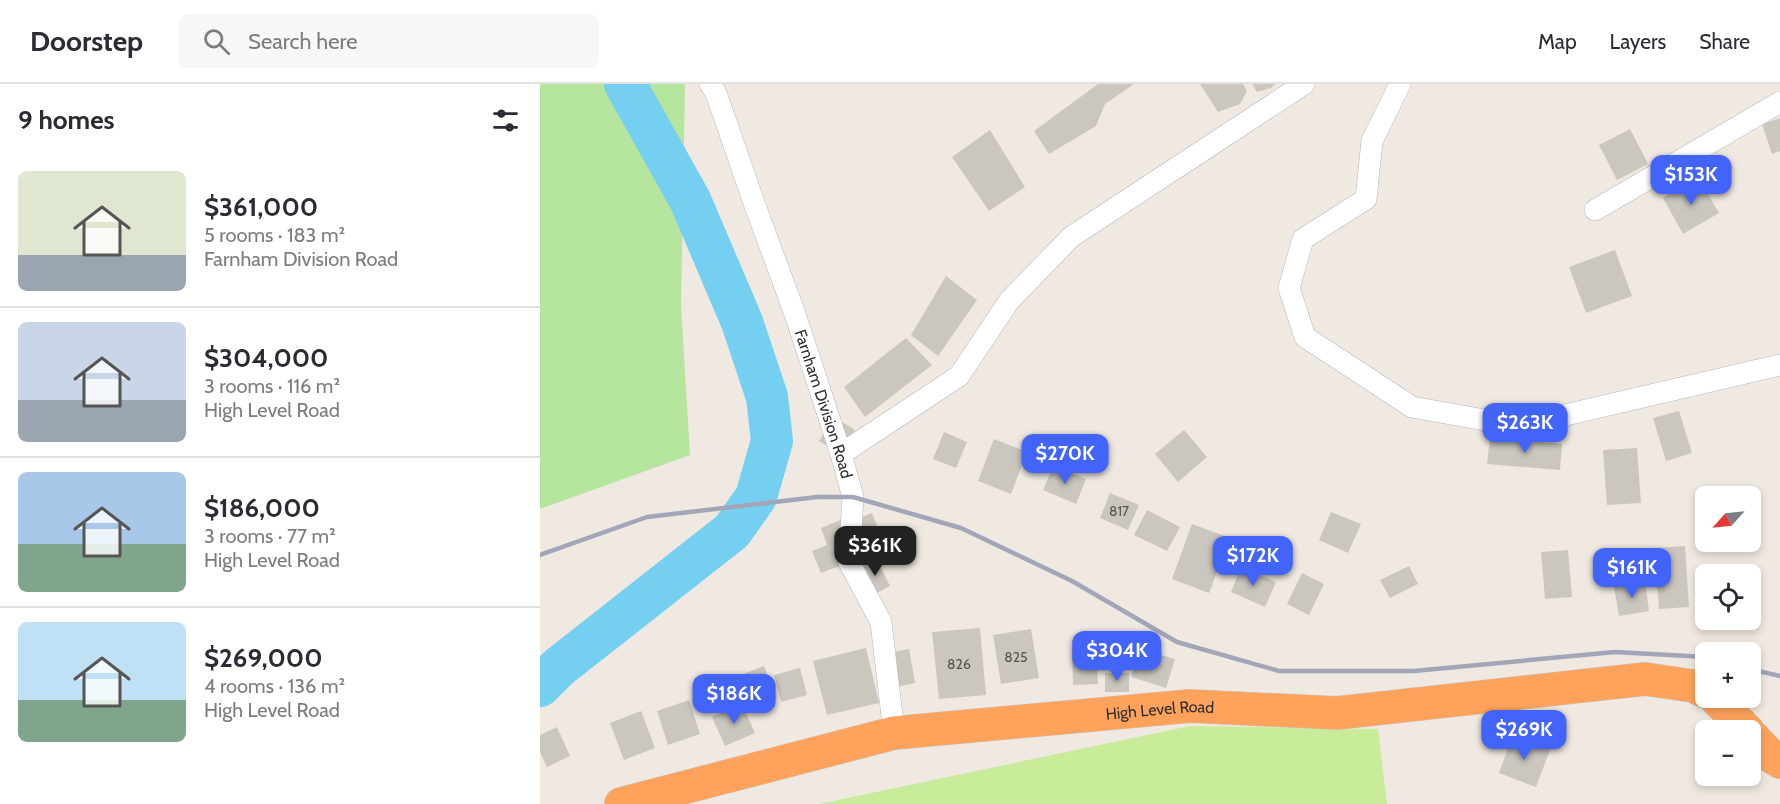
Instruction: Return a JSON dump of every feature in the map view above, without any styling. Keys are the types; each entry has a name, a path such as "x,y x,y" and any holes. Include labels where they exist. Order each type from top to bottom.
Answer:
{"highway":[{"name":"High Level Road","path":"621,804 894,733 1190,705 1337,713 1645,679 1695,687"},
{"path":"1725,708 1737,720"},
{"path":"1761,746 1780,762"}],"street":[{"name":"Farnham Division Road","path":"710,84 716,93 795,314 841,454 853,497 849,562 881,622 894,733"},
{"path":"841,454 959,376 1009,301 1071,237 1304,84"},
{"path":"1400,84 1372,141 1366,199 1303,239 1289,288 1305,337 1412,407 1518,426 1780,365"},
{"path":"1594,210 1780,102"}],"green space":[{"path":"540,84 685,84 681,306 690,455 540,509"},
{"path":"1190,726 1378,729 1387,804 819,804"}],"building":[{"path":"1098,84 1134,84 1105,104 1096,126 1049,154 1034,131"},
{"path":"1200,84 1243,84 1247,91 1240,104 1218,112"},
{"path":"1252,84 1275,84 1271,88 1257,92"},
{"path":"1780,118 1780,151 1772,154 1762,124"},
{"path":"1630,129 1648,164 1617,180 1599,145"},
{"path":"990,130 1025,187 989,211 952,157"},
{"path":"1698,177 1719,213 1683,234 1663,198"},
{"path":"1615,250 1632,296 1586,313 1569,267"},
{"path":"946,276 977,300 938,356 911,335"},
{"path":"906,338 932,365 865,417 844,387"},
{"path":"1679,411 1692,453 1666,461 1653,418"},
{"path":"834,417 855,430 841,454 819,441"},
{"path":"1184,430 1207,457 1178,482 1155,454"},
{"path":"944,432 967,442 956,468 933,459"},
{"path":"1490,437 1562,444 1560,470 1487,464"},
{"path":"994,439 1027,452 1011,494 978,481"},
{"path":"1637,448 1641,503 1607,505 1603,450"},
{"path":"1054,465 1086,479 1076,504 1043,490"},
{"path":"1110,493 1139,505 1128,530 1100,518"},
{"path":"1147,510 1180,527 1167,551 1134,535"},
{"path":"1331,512 1361,524 1348,553 1319,540"},
{"path":"872,513 883,541 867,548 855,520"},
{"path":"850,516 865,556 821,573 812,551 827,545 821,528"},
{"path":"1192,524 1230,538 1209,593 1172,579"},
{"path":"1685,546 1689,607 1659,609 1655,548"},
{"path":"1568,550 1572,597 1545,599 1541,552"},
{"path":"876,558 890,586 873,595 859,568"},
{"path":"1409,566 1418,584 1390,598 1380,580"},
{"path":"1241,567 1276,582 1265,607 1231,592"},
{"path":"1302,573 1324,584 1309,615 1287,604"},
{"path":"1645,582 1649,611 1619,616 1614,587"},
{"path":"980,628 986,695 939,699 932,632"},
{"path":"1031,629 1039,678 1001,684 993,635"},
{"path":"866,648 879,703 827,715 813,661"},
{"path":"1096,648 1098,684 1073,685 1072,650"},
{"path":"909,649 915,683 886,689 879,655"},
{"path":"1140,649 1175,659 1166,688 1131,677"},
{"path":"764,666 775,695 750,705 738,676"},
{"path":"800,668 807,695 781,702 774,675"},
{"path":"1105,673 1129,673 1129,692 1105,692"},
{"path":"689,700 700,734 668,745 657,711"},
{"path":"742,704 755,733 725,746 712,717"},
{"path":"641,711 655,748 624,760 610,723"},
{"path":"557,727 570,756 547,767 540,752 540,735"},
{"path":"1513,735 1550,750 1536,787 1499,773"}],"waterway":[{"path":"540,686 559,667 732,531 756,497 772,441 767,397 742,322 690,200 625,84"}],"railway":[{"path":"540,555 647,517 817,497 853,497 961,528 1072,581 1177,642 1279,671 1414,671 1615,652 1695,656"},
{"path":"1761,672 1780,676"}]}
